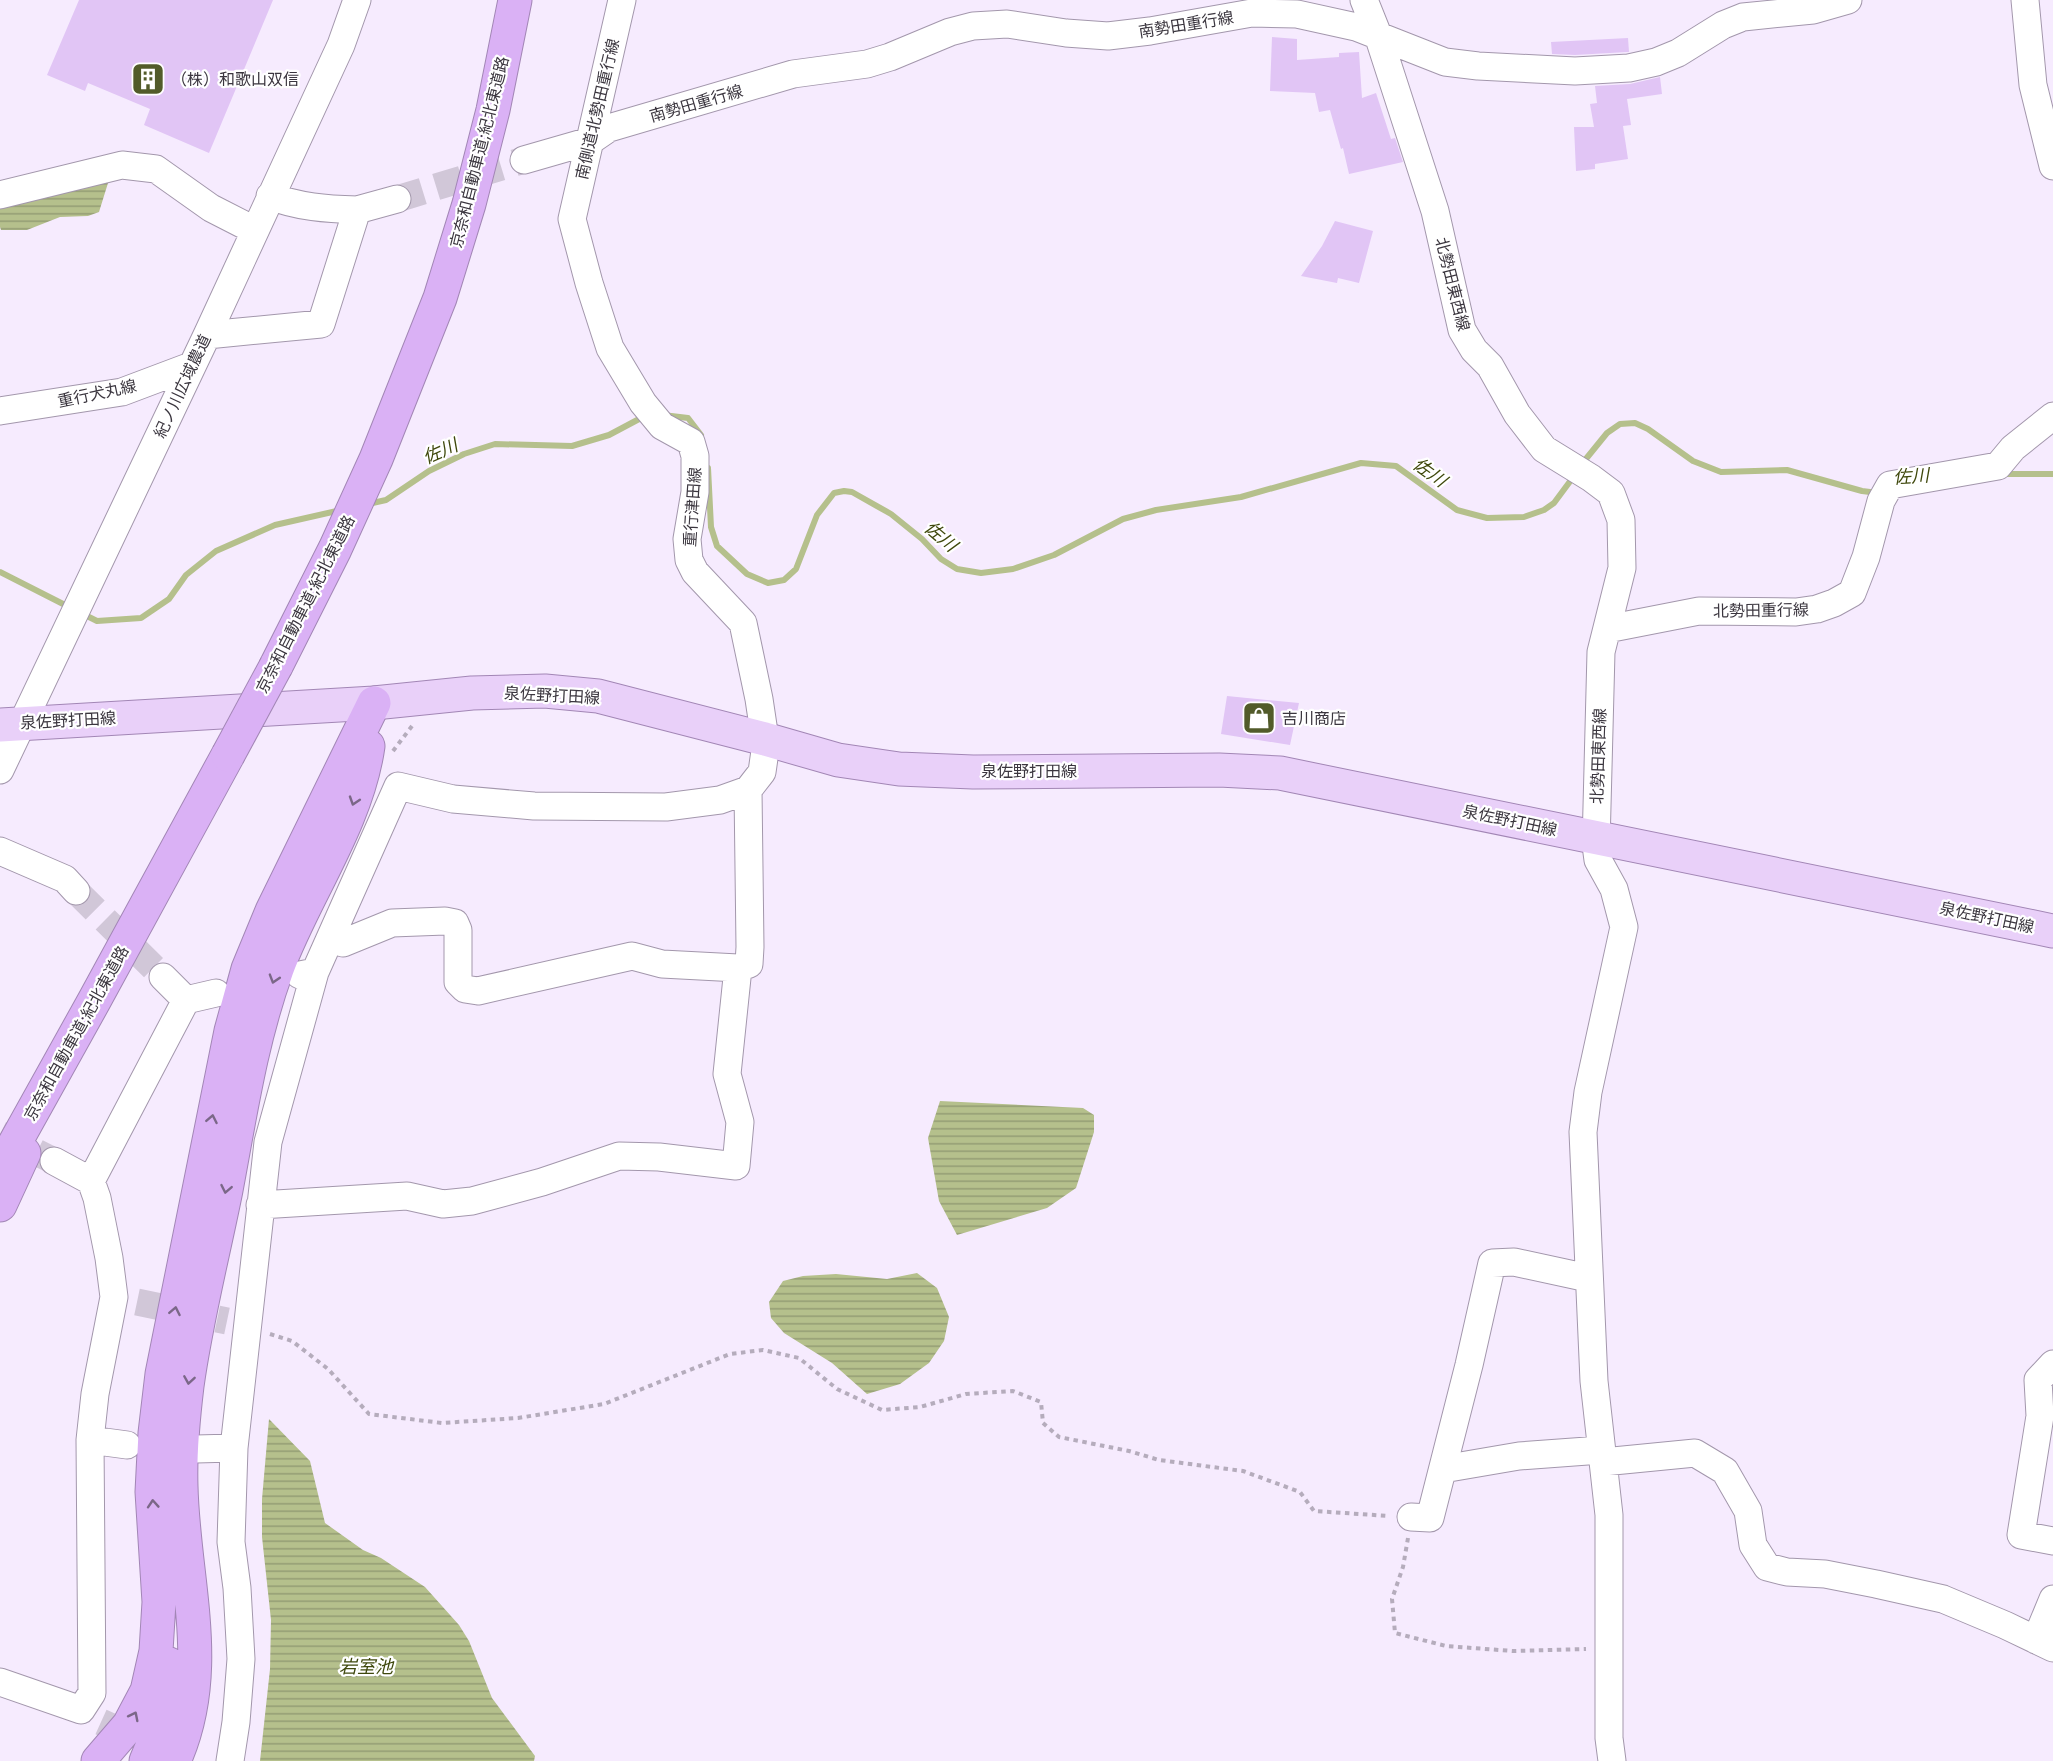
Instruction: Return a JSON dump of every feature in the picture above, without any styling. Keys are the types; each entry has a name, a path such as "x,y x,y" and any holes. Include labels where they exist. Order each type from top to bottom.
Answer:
{"highway":[{"name":"京奈和自動車道;紀北東道路","path":"0,1170 276,666 335,549 375,459 440,298 466,214 493,110 515,0"},
{"path":"98,1761 129,1725 147,1691 156,1651 159,1602 152,1492 155,1433 162,1374 231,1031 248,969 272,911 374,703"},
{"path":"174,1761 182,1744 192,1706 196,1664 195,1626 181,1485 188,1385 197,1335 257,1038 277,970 300,914 353,807 367,756 374,703"},
{"path":"0,1131 37,1077 137,899 201,804"},
{"path":"0,1205 94,1001"},
{"path":"146,1761 157,1736 166,1702 169,1664 169,1626 156,1547"}],"main road":[{"name":"泉佐野打田線","path":"11,723 374,703 472,693 545,691 598,696 838,760 899,769 973,772 1219,770 1280,773 2053,931"}],"street":[{"name":"紀ノ川広域農道","path":"0,770 11,723 58,648 98,566 341,45 357,0"},
{"name":"南側道北勢田重行線","path":"572,219 622,0"},
{"name":"北勢田東西線","path":"1364,0 1378,35 1436,211 1462,330 1474,350 1490,366 1517,414 1544,449 1611,493 1621,520 1622,568 1601,652 1596,838 1598,860 1614,889 1624,927 1588,1092 1583,1132 1594,1381 1609,1515 1609,1738 1612,1761"},
{"name":"南勢田重行線","path":"524,160 590,141 609,129 793,74 867,64 950,32 973,26 1006,24 1066,33 1108,36 1252,14 1278,13 1316,17 1356,27 1445,62 1575,71 1629,68 1656,62 1678,53 1723,25 1743,17 1813,10 1848,0"},
{"path":"2025,0 2033,85 2053,166"},
{"path":"0,195 122,165 156,169 210,208 254,230"},
{"path":"270,196 288,203 357,210 397,199"},
{"path":"207,334 321,324 357,210"},
{"name":"重行津田線","path":"572,219 610,348 643,403 662,426 691,442 695,456 695,492 687,538 689,560 695,572 743,622 765,739"},
{"name":"重行犬丸線","path":"0,411 122,392 192,366"},
{"name":"北勢田重行線","path":"1607,628 1699,611 1796,612 1817,609 1834,603 1852,592 1866,557 1886,493 1998,466 2013,447 2053,416"},
{"path":"230,1761 241,1659 237,1588 231,1542 237,1323 260,1204 268,1142 307,973 330,939 398,786 453,800 534,806 666,807 720,800 748,790 762,772 765,739"},
{"path":"330,939 343,943 392,923 445,921 455,923 458,930 458,982 465,989 478,991 632,956 662,964 738,968 749,964 750,947 748,790"},
{"path":"0,850 65,879 76,891"},
{"path":"260,1204 407,1196 443,1204 472,1201 542,1182 618,1156 659,1157 736,1167 740,1122 726,1074 738,968"},
{"path":"164,977 186,1000"},
{"path":"91,1181 186,1000 216,993"},
{"path":"0,1682 91,1716 90,1440 95,1394 125,1299 107,1248 97,1198 91,1181 54,1161"},
{"path":"1412,1518 1430,1518 1492,1263 1514,1262 1588,1278"},
{"path":"2053,1364 2038,1380 2040,1416 2021,1535 2053,1541"},
{"path":"90,1440 127,1445"},
{"path":"196,1449 234,1448"},
{"path":"1443,1469 1519,1456 1695,1453 1725,1471 1748,1511 1753,1545 1767,1567 1787,1572 1825,1574 1943,1599 2045,1644 2053,1599"}],"path":[{"path":"237,1323 292,1341 328,1370 369,1413 442,1423 518,1418 604,1404 730,1354 763,1350 799,1358 837,1389 882,1410 920,1407 966,1394 1013,1391 1041,1402 1043,1424 1059,1437 1130,1451 1159,1460 1243,1470 1300,1492 1314,1511 1412,1518 1403,1567 1392,1599 1395,1633 1446,1646 1468,1648 1513,1651 1609,1649"}],"water":[{"path":"107,181 99,212 88,216 60,217 27,230 1,230 0,207"},
{"path":"940,1101 1083,1108 1094,1115 1094,1132 1076,1188 1047,1208 957,1235 939,1201 928,1138"},
{"path":"917,1273 937,1288 949,1317 944,1341 929,1363 900,1384 867,1394 832,1363 784,1333 771,1318 769,1302 783,1281 803,1276 836,1274 887,1279"},
{"name":"岩室池","path":"269,1419 310,1461 325,1523 363,1550 381,1558 425,1587 459,1625 469,1641 492,1698 535,1756 534,1761 260,1761 270,1669 271,1620 262,1537 262,1499"}],"building":[{"name":"（株）和歌山双信","path":"79,0 273,0 209,153 144,125 150,109 88,83 85,91 47,75"},
{"path":"1272,37 1297,39 1297,60 1339,57 1339,53 1359,52 1362,98 1376,93 1391,139 1395,138 1403,162 1349,174 1330,110 1319,112 1315,93 1270,91"},
{"path":"1628,38 1629,52 1552,54 1551,42"},
{"path":"1660,77 1662,94 1627,99 1631,125 1623,126 1628,159 1595,164 1595,169 1576,171 1574,127 1594,127 1590,104 1597,103 1595,86 1630,84"},
{"path":"1335,221 1373,231 1359,283 1338,278 1337,283 1301,276 1322,246"},
{"name":"吉川商店","path":"1227,696 1299,703 1290,745 1221,734"}],"waterway":[{"name":"佐川","path":"663,415 688,418 701,435"},
{"name":"佐川","path":"368,504 386,500 429,471 464,454 495,444 572,446 609,435 647,417"},
{"name":"佐川","path":"1581,465 1607,433 1620,424 1635,423 1648,429 1693,461 1721,472 1787,470 1862,491 1878,493"},
{"name":"佐川","path":"708,468 711,527 717,546 747,574 768,583 784,580 796,569 817,515 834,493 844,491 852,492 891,514 922,539 941,559 957,569 981,573 1013,569 1054,555 1123,519 1156,510 1241,497 1361,463 1396,466 1457,510 1487,518 1524,517 1544,510 1554,503 1574,476"},
{"name":"佐川","path":"2003,474 2053,474"},
{"name":"佐川","path":"81,613 97,621 141,618 169,599 186,575 216,551 275,525 341,510"},
{"name":"佐川","path":"0,572 69,607"}],"tunnel":[{"path":"397,199 524,160"},
{"path":"76,891 163,977"},
{"path":"0,1134 54,1161"},
{"path":"137,1302 227,1321"},
{"path":"101,1722 141,1740"}],"place":[{"name":"（株）和歌山双信","path":"148,79"},
{"name":"吉川商店","path":"1259,718"}]}
